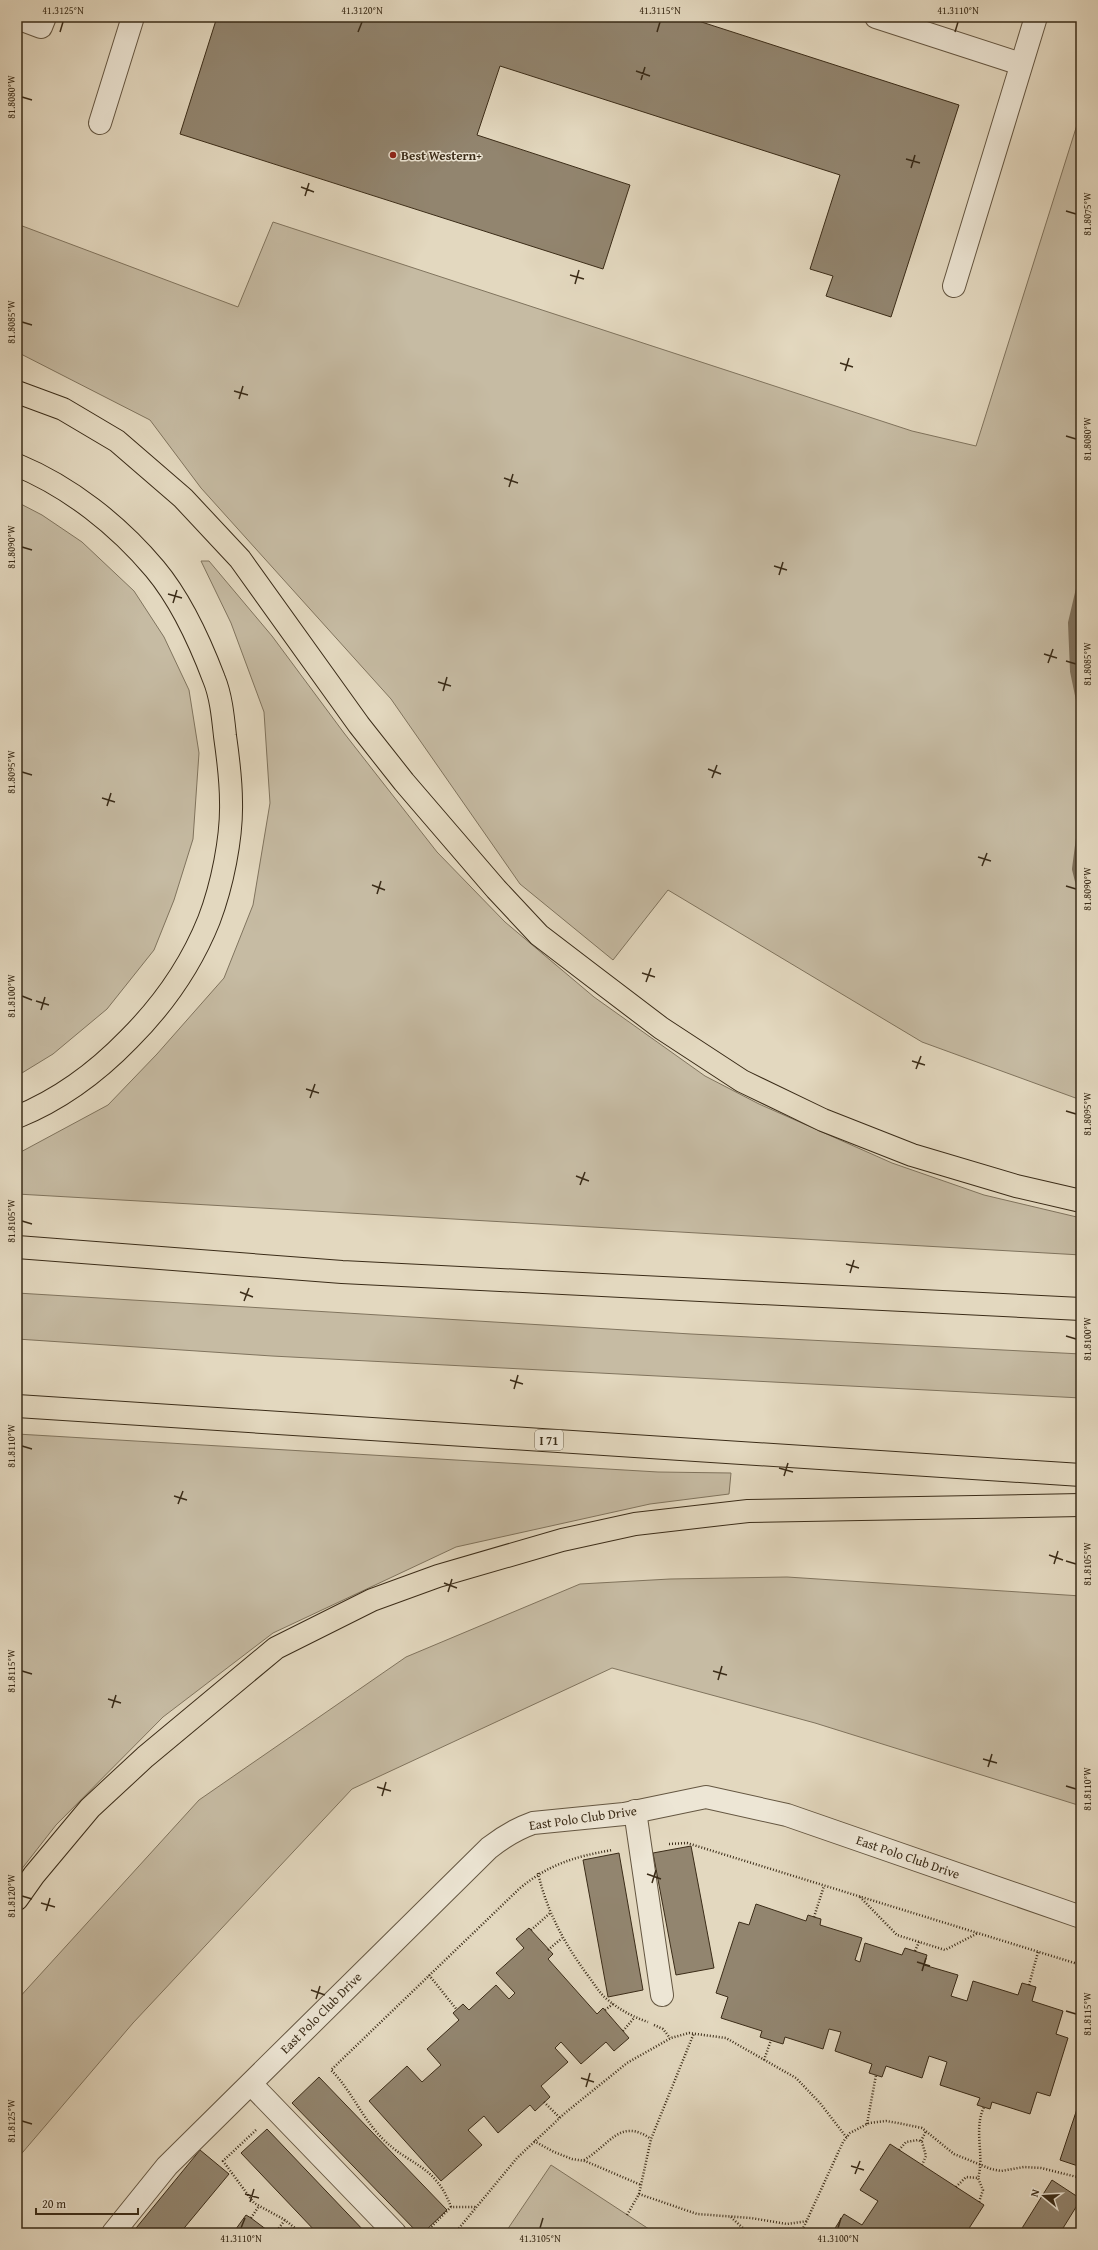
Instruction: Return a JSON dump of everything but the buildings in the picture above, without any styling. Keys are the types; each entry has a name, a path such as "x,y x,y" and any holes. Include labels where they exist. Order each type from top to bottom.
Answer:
{"highway":[{"path":"17,392 63,409 118,441 183,498 240,559 359,725 496,889 539,935 596,979 661,1028 742,1081 823,1120 912,1155 1016,1186 1081,1201"},
{"path":"17,466 41,475 82,501 122,535 156,570 178,603 215,680 223,721 232,802 229,835 222,872 209,919 192,957 174,987 146,1022 100,1067 34,1110 17,1117"},
{"path":"17,1247 342,1272 1081,1309"},
{"name":"I 71","path":"17,1406 1081,1475"},
{"path":"17,1899 34,1875 90,1808 145,1757 276,1648 372,1600 438,1576 562,1540 635,1524 748,1511 1081,1504"}],"street":[{"path":"17,18 41,27 45,17"},
{"path":"100,123 132,17"},
{"path":"876,17 1021,64"},
{"path":"954,286 1036,17"},
{"name":"East Polo Club Drive","path":"113,2233 167,2166 483,1853 507,1834 533,1824 634,1811 706,1797 787,1815 1081,1917"},
{"path":"634,1811 662,1995"},
{"path":"251,2084 395,2233"}],"path":[{"path":"538,1873 550,1913 562,1938 599,1992 613,2004 634,2017 664,2029 670,2038"},
{"path":"814,1917 824,1886"},
{"path":"860,1897 897,1936 945,1950 978,1933"},
{"path":"531,1930 550,1913"},
{"path":"548,1950 562,1938"},
{"path":"916,1951 919,1942"},
{"path":"1029,1985 1038,1952"},
{"path":"429,1975 457,2010"},
{"path":"604,2010 613,2004"},
{"path":"623,2031 634,2017"},
{"path":"627,2215 639,2194 650,2139 694,2034"},
{"path":"455,2233 516,2158 534,2141 627,2063 670,2038 694,2034 726,2038 801,2083 847,2138"},
{"path":"764,2060 771,2040"},
{"path":"867,2124 876,2075"},
{"path":"544,2102 560,2118"},
{"path":"980,2202 983,2190 978,2178 982,2165 979,2141 979,2116 984,2107"},
{"path":"277,2111 223,2161 247,2195 259,2206 285,2220 301,2233"},
{"path":"801,2233 833,2161 850,2133 867,2124 886,2121 907,2124 926,2131 954,2154 1001,2171 1024,2167 1041,2168 1081,2178"},
{"path":"584,2160 622,2132 633,2129 639,2131 650,2139"},
{"path":"920,2141 926,2131"},
{"path":"534,2141 554,2152 572,2159 584,2160 641,2185"},
{"path":"899,2150 906,2142 920,2141"},
{"path":"920,2141 924,2146 926,2156 922,2165"},
{"path":"956,2187 966,2177 978,2178"},
{"path":"639,2194 686,2211 787,2224 808,2220"},
{"path":"250,2218 259,2206"},
{"path":"424,2233 451,2207 477,2207"},
{"path":"731,2216 748,2233"},
{"path":"275,2233 285,2220"}],"shaded area":[{"path":"1081,112 1081,1100 922,1042 668,890 613,960 520,884 391,699 201,488 150,420 17,352 17,224 238,307 273,222 912,431 976,446"},
{"path":"17,502 42,515 82,542 134,591 164,637 189,690 199,753 193,839 174,900 154,950 107,1009 53,1054 17,1076"},
{"path":"201,561 209,561 272,636 344,733 437,852 505,922 594,997 705,1076 759,1104 892,1163 984,1195 1081,1218 1081,1255 17,1194 17,1154 108,1105 157,1054 224,978 253,905 270,803 264,712 231,623"},
{"path":"17,1293 691,1334 1081,1354 1081,1398 272,1356 17,1339"},
{"path":"17,1434 658,1472 731,1473 729,1494 650,1504 456,1547 273,1633 163,1717 56,1825 17,1875"},
{"path":"787,1577 1081,1596 1081,1806 815,1723 612,1668 352,1789 133,2023 17,2159 17,2000 199,1800 406,1657 580,1584 670,1579"},
{"path":"551,2165 655,2233 505,2233"}],"waterway":[{"path":"1081,589 1073,623 1075,671 1081,700"},
{"path":"1081,838 1077,869 1081,885"}],"place":[{"name":"Best Western+","path":"393,155"}]}
